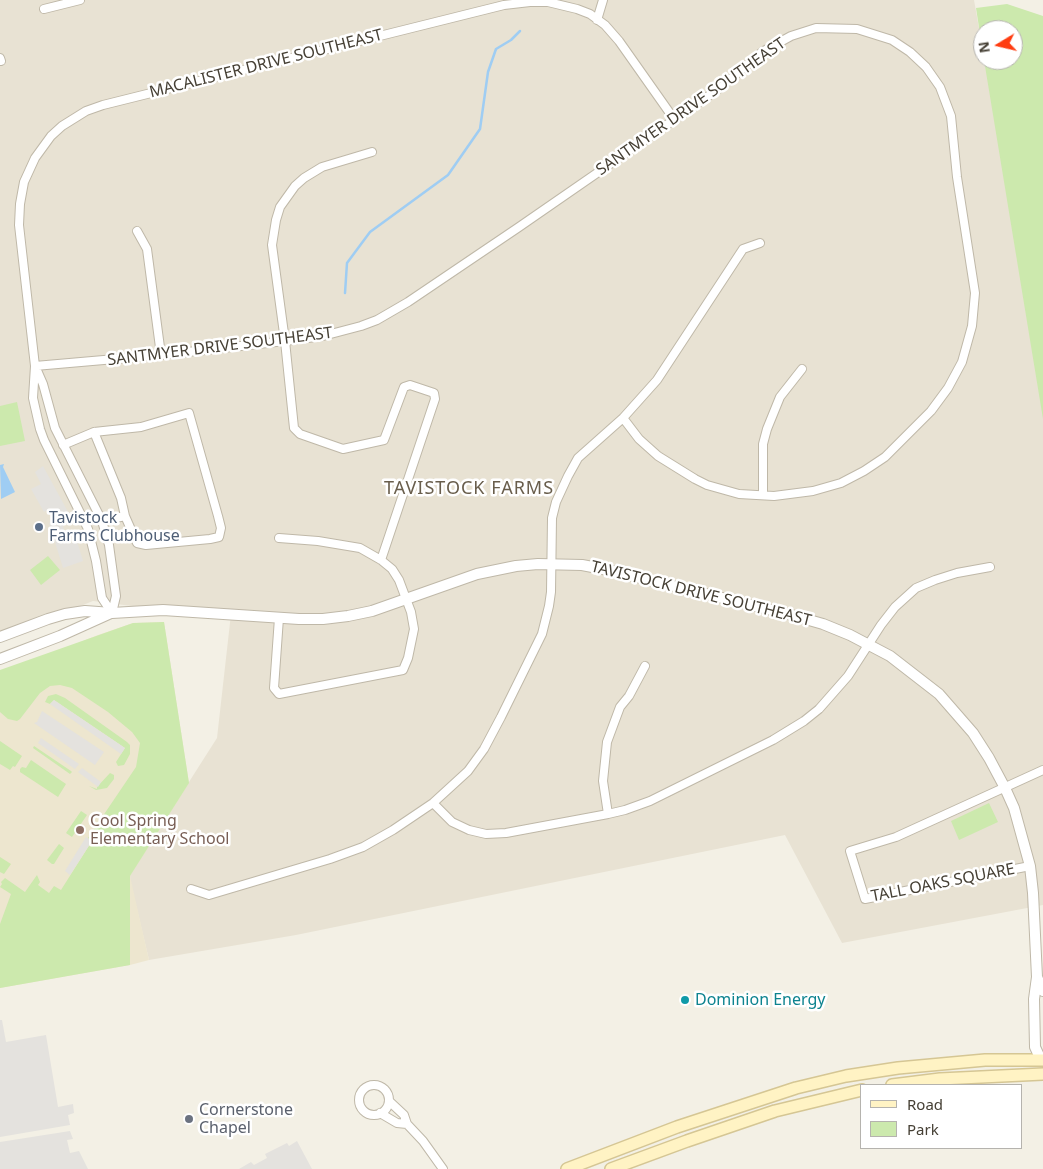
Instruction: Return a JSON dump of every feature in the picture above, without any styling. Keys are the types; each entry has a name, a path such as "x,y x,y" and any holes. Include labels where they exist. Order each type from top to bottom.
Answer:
{"main road":[{"path":"568,1169 686,1124 796,1088 846,1076 898,1068 985,1060 1042,1058"},
{"path":"900,1084 948,1078 1043,1074"},
{"path":"611,1169 687,1140 767,1113 860,1090"}],"street":[{"path":"44,9 80,0"},
{"path":"597,20 603,0"},
{"name":"MACALISTER DRIVE SOUTHEAST","path":"112,613 102,598 88,529 40,429 33,398 35,366 19,225 22,193 29,169 51,136 73,118 103,104 514,3 539,2 563,5 583,12 605,25 619,41 674,119"},
{"name":"SANTMYER DRIVE SOUTHEAST","path":"35,366 161,355 285,341 343,332 377,320 519,227 720,88 762,52 776,43 808,30 834,27 871,32 892,40 910,52 926,67 940,87 952,116 957,177 975,293 972,326 962,362 948,388 931,411 885,457 864,471 841,483 786,496 730,492 692,478 658,456 638,439 623,418"},
{"path":"372,152 322,167 295,186 280,207 274,226 272,245 294,428 300,434 343,449 384,440 404,387 410,385 434,393 435,399 381,560"},
{"path":"137,231 147,249 161,355"},
{"path":"191,889 209,895 330,859 363,847 393,830 433,803 468,771 484,749 542,634 549,606 552,564 552,518 563,485 578,458 623,418 657,380 743,249 760,243"},
{"name":"MACALISTER DRIVE SOUTHEAST","path":"35,366 43,384 53,421 63,445 102,521 109,545 116,596 112,613"},
{"path":"763,495 763,444 766,428 780,397 802,369"},
{"path":"63,445 94,432 141,427 190,413 221,528 219,537 142,545 135,539 125,516 121,498 94,432"},
{"path":"102,521 125,516"},
{"path":"278,618 274,688 279,694 403,670 408,658 414,629 411,612 399,580 392,568 381,560 360,548 318,541 279,538"},
{"name":"TAVISTOCK DRIVE SOUTHEAST","path":"0,637 65,614 85,611 112,613 163,610 278,618 323,619 348,616 372,611 465,577 491,570 516,566 552,564 608,570 823,624 870,644 906,667 939,694 973,733 990,758 1005,788 1021,830 1030,866 1037,977 1034,999 1035,1047 1042,1058"},
{"path":"433,803 452,822 469,830 486,834 506,833 608,814 650,801 773,740 804,721 819,709 848,676 895,607 916,588 957,573 990,567"},
{"name":"TAVISTOCK DRIVE SOUTHEAST","path":"0,659 60,636 112,613"},
{"path":"608,814 602,781 607,742 620,706 629,696 645,666"},
{"path":"1005,788 1043,770"},
{"name":"TALL OAKS SQUARE","path":"1005,788 896,837 850,851 862,891 865,899 1030,866"},
{"name":"TAVISTOCK DRIVE SOUTHEAST","path":"1037,977 1043,991"},
{"path":"389,1101 385,1109 380,1113 370,1114 362,1108 360,1098 362,1091 370,1086 379,1086 386,1092 389,1101 404,1115 407,1124 423,1141 443,1169"},
{"path":"380,1113 397,1123 407,1124"}],"shaded area":[{"path":"0,0 974,0 978,20 973,20 973,70 987,70 1043,398 1043,905 842,943 785,835 296,935 149,960 129,876 217,738 231,614 163,610 93,601 0,638"},
{"path":"43,466 73,521 63,526 68,544 77,541 83,561 63,568 49,523 55,520 49,509 44,512 31,489 41,484 35,472"},
{"name":"Cool Spring Elementary School","path":"164,622 189,783 130,876 149,960 0,988 0,674 133,623"},
{"path":"54,700 125,748 121,754 50,704"},
{"path":"42,711 104,752 95,765 34,723 37,722"},
{"path":"41,738 79,764 75,769 38,743"},
{"path":"82,768 101,782 98,787 78,772"},
{"path":"86,837 92,841 70,875 65,871"},
{"path":"0,1020 2,1020 6,1042 46,1035 58,1107 73,1104 74,1113 68,1115 70,1125 0,1137"},
{"path":"70,1131 73,1139 67,1140 70,1153 79,1151 88,1169 0,1169 0,1142"},
{"path":"297,1141 312,1169 239,1169 251,1162 254,1165 267,1158 265,1154 287,1143 289,1146"}],"green space":[{"path":"1007,4 1043,16 1043,419 986,70 1023,70 1023,20 978,20 976,8"},
{"path":"17,402 25,441 0,446 0,406"},
{"path":"48,556 60,570 41,585 30,570"},
{"name":"Cool Spring Elementary School","path":"164,622 189,783 130,876 130,965 0,988 0,924 11,894 0,887 1,882 5,878 25,892 37,875 40,882 38,885 49,893 54,886 61,890 92,841 88,838 136,767 140,743 132,732 108,712 72,688 60,685 50,686 40,693 17,721 8,719 0,712 0,670 133,623"},
{"path":"56,694 65,698 130,745 130,754 124,765 118,766 116,762 125,748 54,700 50,704 45,702 48,696"},
{"path":"0,741 22,756 15,767 13,766 10,770 0,764"},
{"path":"34,746 72,772 70,774 33,748"},
{"path":"31,760 66,784 58,797 20,772 20,769 22,767 26,768"},
{"path":"110,773 114,775 114,779 107,788 96,790 89,786 97,789"},
{"path":"989,803 998,822 959,840 951,821"},
{"path":"81,811 87,815 72,837 66,833"},
{"path":"59,844 64,848 54,864 52,864 47,860"},
{"path":"0,857 11,864 4,874 0,872"}],"water":[{"path":"4,464 3,467 15,492 1,499 0,465"}],"waterway":[{"path":"345,293 347,263 370,232 448,175 480,129 488,72 496,49 511,40 520,31"}],"place":[{"name":"Tavistock Farms Clubhouse","path":"39,527"},
{"name":"Cool Spring Elementary School","path":"80,830"},
{"name":"Dominion Energy","path":"685,1000"},
{"name":"Cornerstone Chapel","path":"189,1119"}],"district":[{"name":"TAVISTOCK FARMS","path":"469,489"}]}
